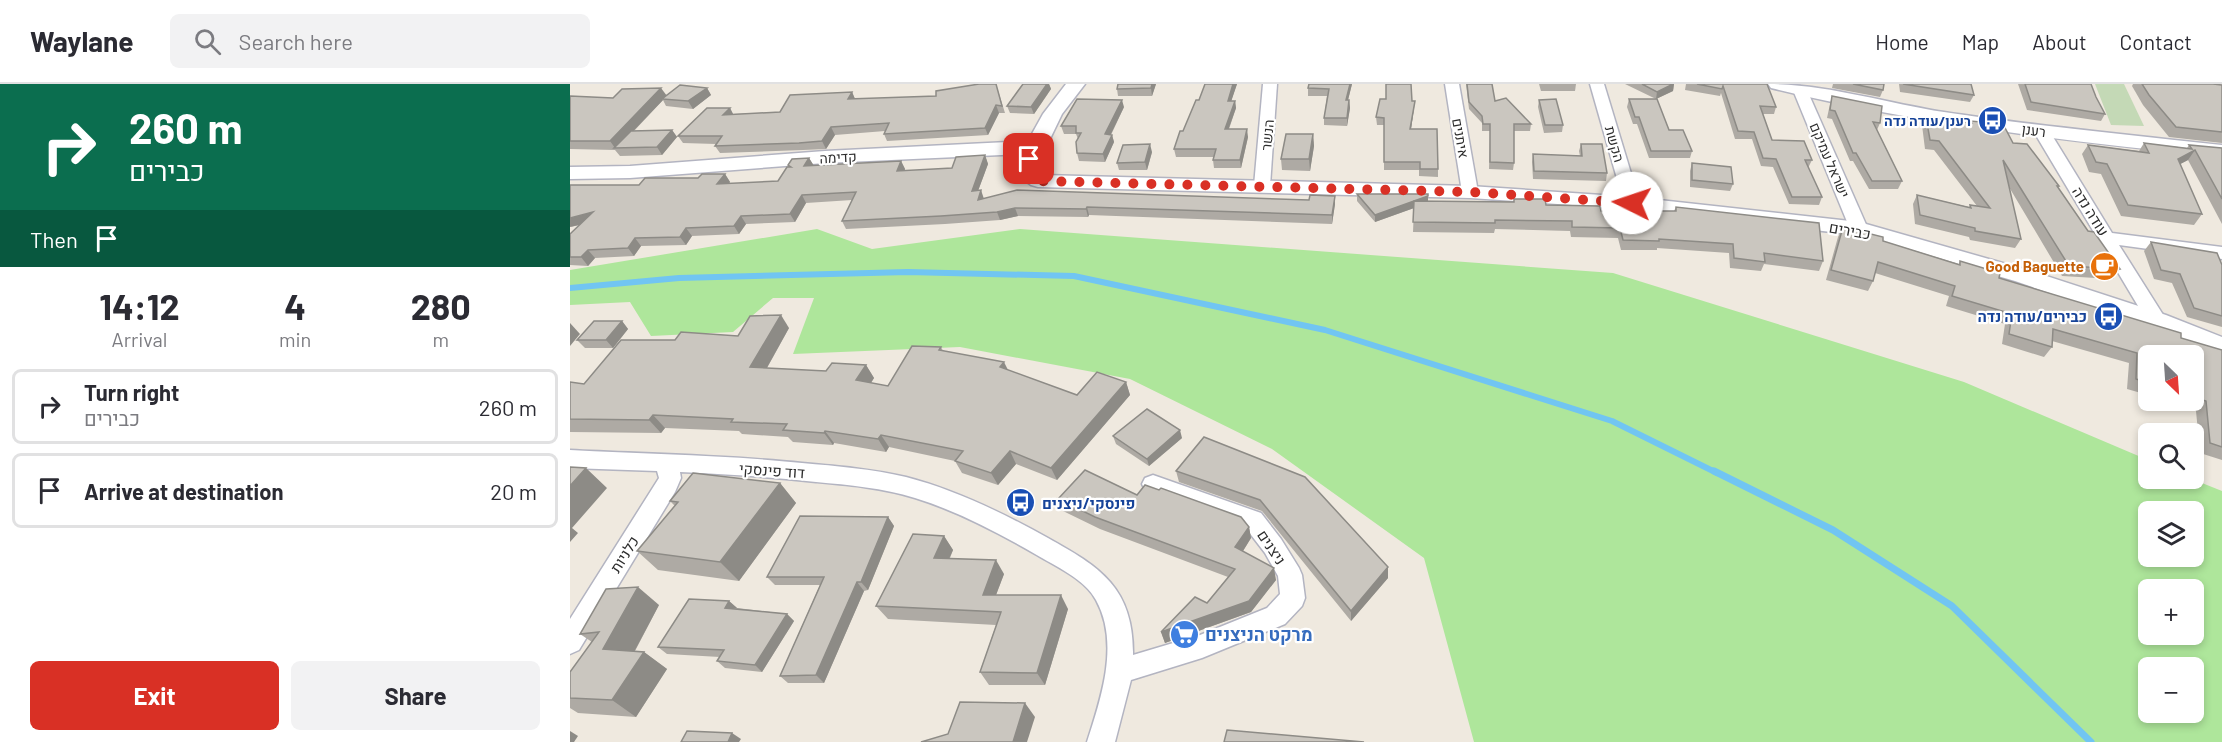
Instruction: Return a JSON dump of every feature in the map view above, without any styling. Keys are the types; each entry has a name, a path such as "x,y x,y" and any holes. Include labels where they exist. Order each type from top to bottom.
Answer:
{"street":[{"path":"1034,147 1062,100 1076,84"},
{"name":"הנשר","path":"1262,186 1270,84"},
{"name":"איתנים","path":"1452,84 1470,192"},
{"name":"הקשת","path":"1597,84 1632,203"},
{"name":"רענן","path":"1777,84 1920,113 2042,132 2222,151"},
{"name":"ישראל עמיקם","path":"1800,90 1860,230"},
{"name":"עודה נדה","path":"2042,132 2157,321"},
{"name":"קדימה","path":"570,173 630,172 825,157 1034,147"},
{"name":"כבירים","path":"1034,147 1024,172 1038,181 1470,192 1632,203 1860,230 2023,276 2157,321 2222,347"},
{"path":"2108,238 2222,253"},
{"name":"דוד פינסקי","path":"570,459 774,468 844,476 917,489 1027,537 1072,564 1104,589 1113,610 1119,671"},
{"name":"כלניות","path":"570,642 667,486 670,478 667,464"},
{"name":"ניצנים","path":"1119,671 1202,646 1276,616 1293,598 1290,575 1273,546 1252,520 1153,484"},
{"path":"1101,742 1113,706 1119,671"}],"green space":[{"path":"2095,84 2124,84 2144,126 2111,125"},
{"path":"817,229 872,249 1020,229 1613,273 1964,382 2138,456 2138,489 2204,489 2204,484 2222,491 2222,742 1474,742 1424,558 1272,449 1130,379 960,347 793,354 814,298 773,298 733,332 651,336 630,302 570,305 570,270"}],"building":[{"path":"979,84 996,84 1002,106 996,105 985,128 884,134 889,123 831,127 822,141 715,146 722,136 678,136 707,108 730,108 723,115 780,112 790,95 852,92 848,99 936,96 936,91"},
{"path":"1023,84 1047,84 1031,107 1007,106"},
{"path":"1118,84 1152,84 1151,88 1117,89"},
{"path":"1205,84 1233,84 1228,101 1235,101 1225,129 1247,129 1240,160 1213,160 1216,149 1174,149 1180,131 1183,131"},
{"path":"1309,84 1350,84 1346,100 1349,100 1347,118 1324,118 1329,89 1308,88"},
{"path":"1386,84 1411,84 1412,101 1415,101 1410,129 1437,129 1438,169 1420,169 1420,162 1384,162 1384,118 1376,117 1380,99 1386,99"},
{"path":"1467,84 1492,84 1495,101 1506,98 1531,124 1514,124 1514,163 1490,162 1490,124 1483,124 1482,116 1469,102"},
{"path":"1642,84 1673,84 1657,92"},
{"path":"1697,84 1767,84 1776,107 1760,106 1772,140 1804,141 1812,160 1805,160 1822,197 1792,197 1776,159 1763,158 1754,132 1738,131 1723,86 1722,89"},
{"path":"1853,84 1884,84 1883,90"},
{"path":"1903,84 1971,84 1974,95"},
{"path":"2025,84 2091,84 2105,114 2031,102"},
{"path":"2142,84 2222,85 2222,132 2176,127"},
{"path":"680,85 707,88 688,101 662,99"},
{"path":"661,88 610,141 570,141 570,96 613,98 622,89"},
{"path":"1832,96 1882,106 1880,123 1873,122 1902,181 1872,181 1856,153 1853,153 1835,111 1830,110"},
{"path":"1077,99 1122,100 1105,134 1112,135 1103,154 1077,153 1076,142 1081,133 1076,133 1076,126 1061,126"},
{"path":"1556,99 1563,125 1545,125 1539,100"},
{"path":"1629,99 1657,99 1669,130 1683,130 1692,151 1651,151 1639,117 1635,117"},
{"path":"1926,117 1972,123 1971,121 2003,124 2013,143 2027,144 2059,186 2057,186 2088,231 2094,232 2120,269 2069,266 2003,160 2021,239 1975,231 1975,228 1920,215 1917,195 1971,208 1970,205 1990,208 1939,141 1930,140"},
{"path":"672,130 657,147 614,148 631,131"},
{"path":"1286,134 1313,134 1309,159 1281,159"},
{"path":"2144,143 2192,149 2189,145 2222,148 2222,199 2195,150 2178,159 2202,214 2128,205 2107,164 2096,162 2088,145 2149,153"},
{"path":"1150,144 1145,162 1117,163 1123,145"},
{"path":"1581,144 1602,144 1607,173 1534,171 1533,154 1582,156"},
{"path":"985,155 972,191 981,190 978,200 1017,190 1309,200 1310,195 1335,196 1332,215 1087,207 1086,209 1015,208 997,212 842,221 856,192 802,195 790,214 741,216 734,226 686,228 680,237 635,238 628,248 588,250 581,257 570,257 570,234 593,212 570,218 570,185 639,185 645,178 698,178 702,174 725,174 717,184 778,181 787,167 791,167 788,165 792,159 809,158 804,166 901,161 897,171 952,168 956,157"},
{"path":"1692,163 1731,167 1733,184 1692,180"},
{"path":"1357,194 1428,194 1428,196 1375,215"},
{"path":"1514,199 1545,199 1546,205 1600,206 1601,211 1676,211 1676,207 1819,223 1823,261 1764,253 1765,262 1734,258 1733,244 1659,239 1659,241 1623,240 1620,228 1572,227 1572,221 1413,222 1414,201 1514,202"},
{"path":"1843,227 1883,237 1883,241 1960,265 1960,261 2000,273 1999,278 2181,333 2181,338 2222,350 2222,447 2210,443 2206,401 2204,400 2204,345 2138,345 2138,380 2136,379 2137,353 2053,329 2052,347 2009,334 2012,314 1952,296 1955,286 1878,262 1873,281 1831,270"},
{"path":"2151,242 2217,253 2222,265 2222,316 2194,308 2180,274 2161,270"},
{"path":"781,315 750,367 826,371 832,363 866,365 856,380 888,386 912,346 941,347 939,350 1004,362 1000,367 1077,395 1097,372 1126,382 1051,468 1010,451 991,473 955,461 963,451 881,435 878,439 825,431 824,433 783,430 787,424 731,422 733,419 653,415 649,420 570,419 570,382 584,384 621,340 675,340 681,332 738,336 750,316"},
{"path":"594,321 622,321 606,340 577,340"},
{"path":"1147,409 1180,430 1147,459 1113,436"},
{"path":"1204,437 1305,477 1388,567 1351,611 1260,500 1176,471"},
{"path":"570,467 586,468 570,486"},
{"path":"1085,470 1137,495 1145,485 1159,490 1161,488 1241,517 1249,527 1235,547 1274,568 1249,601 1161,632 1195,597 1207,603 1235,569 1095,517 1058,499"},
{"path":"693,473 780,483 720,562 637,551 678,502 670,501"},
{"path":"800,516 888,517 861,582 857,582 816,675 780,676 824,577 767,577"},
{"path":"913,534 944,536 934,558 996,560 983,595 1061,595 1037,673 980,672 1001,612 876,606"},
{"path":"638,587 603,649 644,652 612,700 570,698 570,672 599,632 580,634 606,589"},
{"path":"689,599 729,601 725,608 787,614 755,665 717,661 724,650 658,647"},
{"path":"960,702 1025,703 1013,742 921,742 948,734"},
{"path":"1227,730 1364,742 1224,742"},
{"path":"687,731 732,733 728,742 681,742"}],"waterway":[{"path":"570,288 679,278 908,272 1074,276 1325,330 1612,421 1717,473"},
{"path":"1714,471 1833,530 1952,606 2091,742"}],"place":[{"name":"רענן/עודה נדה","path":"1992,120"},
{"name":"Good Baguette","path":"2105,266"},
{"name":"כבירים/עודה נדה","path":"2108,316"},
{"name":"פינסקי/ניצנים","path":"1021,503"},
{"name":"מרקט הניצנים","path":"1184,634"}],"route":[{"path":"1029,159 1024,172 1030,178 1038,181 1470,192 1632,203"}]}
